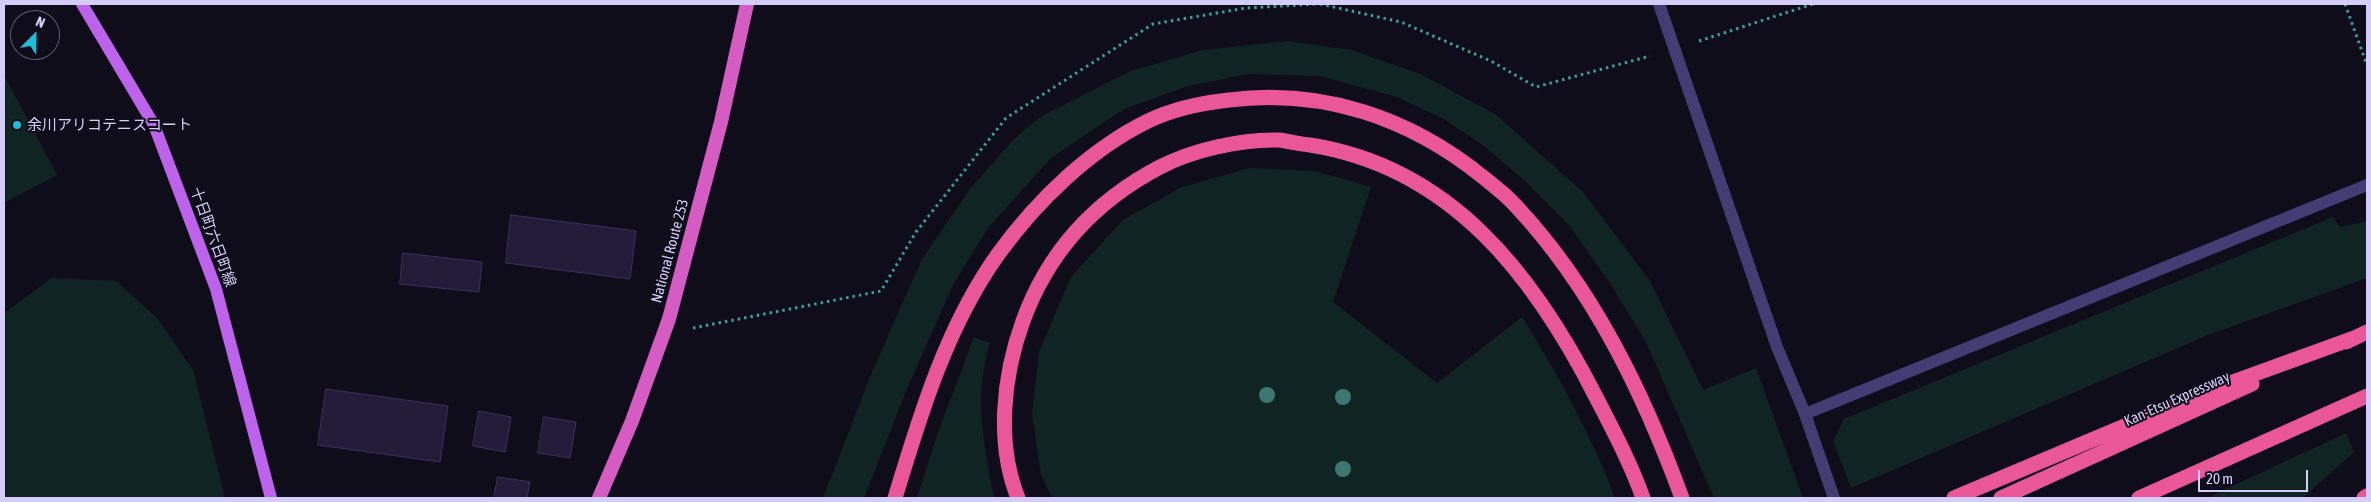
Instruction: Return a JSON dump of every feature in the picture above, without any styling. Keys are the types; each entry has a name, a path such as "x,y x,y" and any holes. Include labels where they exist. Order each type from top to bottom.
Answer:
{"highway":[{"name":"National Route 253","path":"599,498 632,421 664,334 721,122 747,4"},
{"path":"894,498 927,399 949,343 974,292 998,254 1023,223 1060,185 1102,148 1149,121 1198,104 1254,96 1311,98 1364,111 1412,131 1463,161 1512,202 1550,243 1587,295 1616,349 1646,412 1682,498"},
{"path":"1018,498 1005,442 1006,393 1015,342 1032,296 1057,255 1089,216 1131,182 1180,156 1227,145 1278,140 1324,148 1373,161 1426,189 1464,216 1500,249 1533,290 1573,352 1610,424 1643,498"},
{"path":"1954,498 2208,391 2360,335"},
{"name":"Kan-Etsu Expressway","path":"2001,498 2360,335"},
{"path":"2139,498 2367,396"}],"main road":[{"name":"十日町六日町線","path":"82,4 154,125 168,161 216,289 272,498"}],"street":[{"path":"1659,4 1778,347 1805,414 1834,498"},
{"path":"1805,414 2367,185"}],"path":[{"path":"664,334 881,291 916,232 1006,118 1153,24 1246,8 1316,4"},
{"path":"1320,4 1401,22 1491,61 1536,87 1675,49 1813,4"},
{"path":"2346,4 2367,65"}],"green space":[{"path":"1287,41 1351,50 1420,74 1495,114 1583,192 1650,281 1703,390 1756,368 1803,498 1714,498 1646,342 1610,283 1568,224 1526,182 1484,146 1442,118 1397,97 1320,76 1248,74 1188,86 1124,109 1051,158 988,228 953,285 906,391 864,498 823,498 872,372 922,259 970,189 1014,139 1040,117 1131,71 1203,50"},
{"name":"余川アリコテニスコート","path":"4,75 57,175 4,203"},
{"path":"1250,168 1315,171 1371,187 1333,302 1437,383 1522,317 1573,405 1606,474 1615,498 1052,498 1041,474 1032,415 1039,352 1071,277 1123,220 1182,187"},
{"path":"2333,217 2340,227 2367,221 2367,278 2208,335 1851,488 1833,441 1844,419"},
{"path":"52,278 116,281 157,318 193,370 225,498 4,498 4,313"},
{"path":"974,337 990,343 983,373 981,403 985,449 995,498 917,498 937,435"},
{"path":"2346,433 2354,452 2303,498 2207,498"}],"building":[{"path":"511,215 636,231 630,279 506,263"},
{"path":"403,253 482,262 479,292 400,284"},
{"path":"326,389 448,406 440,462 318,445"},
{"path":"479,411 511,417 505,452 473,446"},
{"path":"544,417 576,422 570,458 538,453"},
{"path":"498,477 530,482 527,498 494,498"}],"place":[{"name":"余川アリコテニスコート","path":"17,125"}]}
